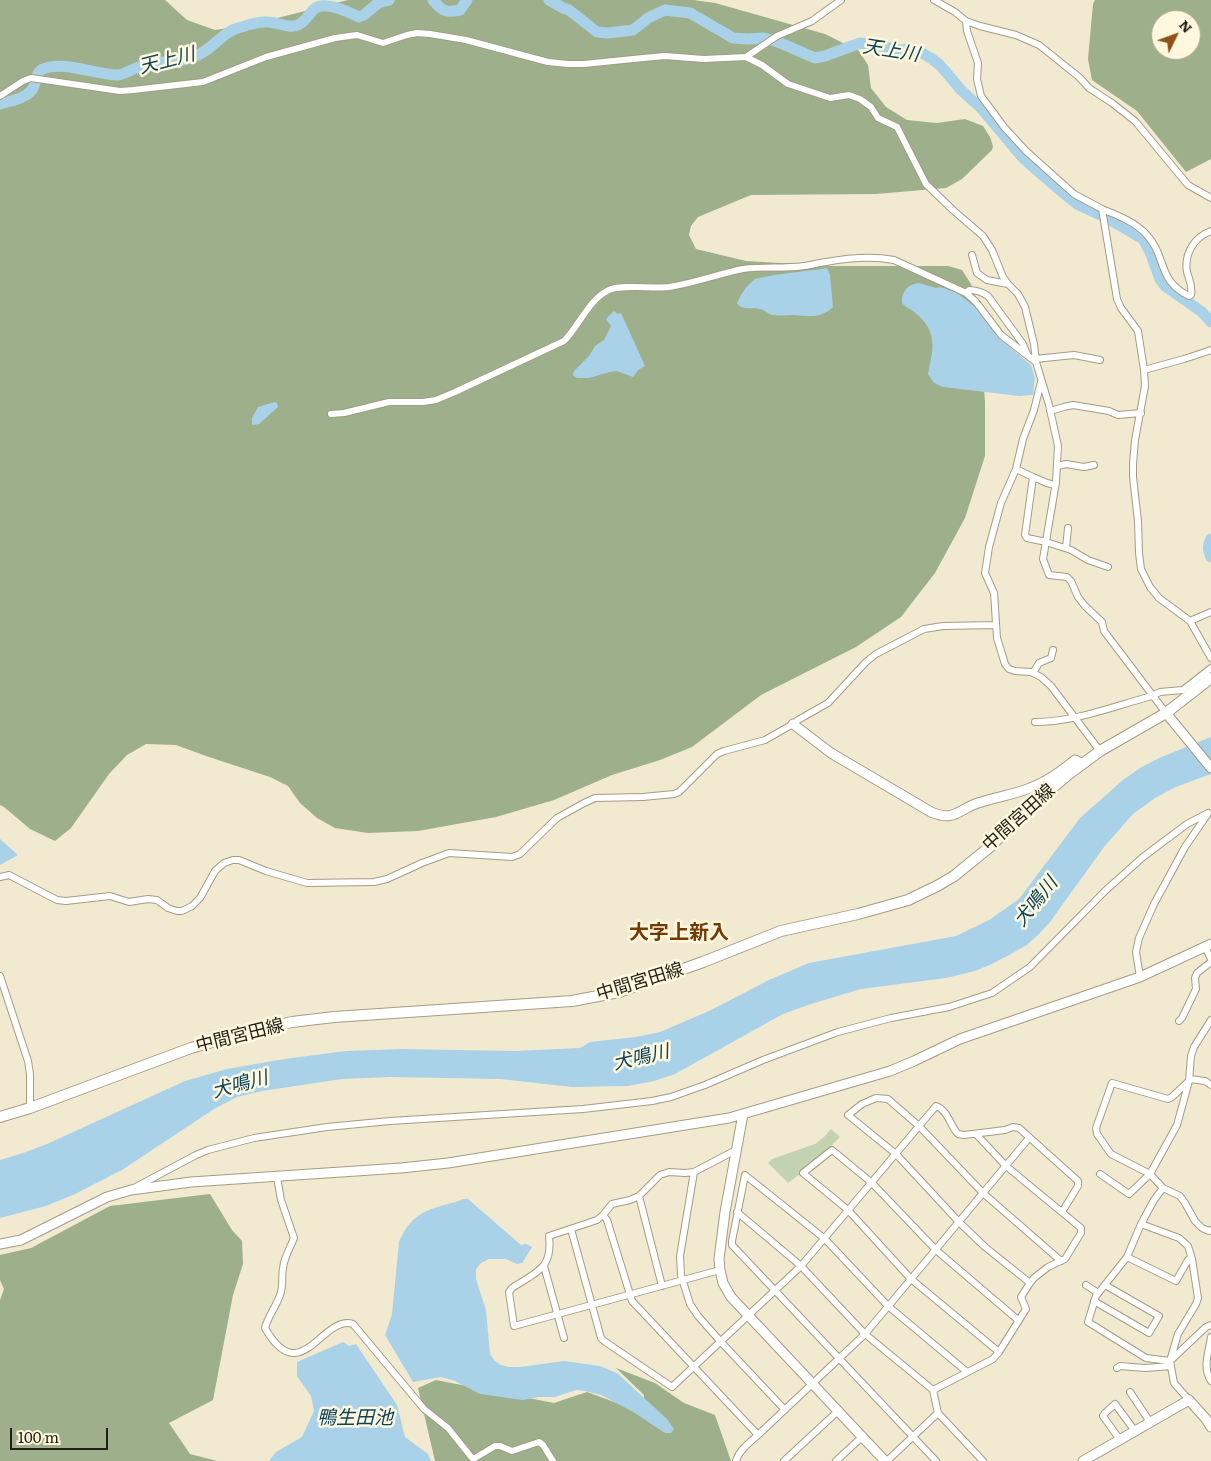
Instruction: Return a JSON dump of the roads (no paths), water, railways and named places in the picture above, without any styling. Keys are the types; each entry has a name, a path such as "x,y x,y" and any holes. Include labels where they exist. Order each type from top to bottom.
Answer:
{"main road":[{"name":"中間宮田線","path":"0,1117 30,1108 191,1048 247,1032 292,1022 334,1017 572,1001 619,992 703,962 781,931 858,914 908,900 954,876 991,846 1027,809 1082,764 1100,751 1169,717 1211,678"}],"street":[{"path":"746,57 777,36 812,21 841,0"},
{"path":"934,0 966,21 1016,35 1039,45 1079,76 1090,88 1135,121 1188,185 1211,198"},
{"path":"966,21 967,31 978,64 977,79 981,96 1004,127 1026,151 1074,194 1130,222 1146,234 1158,253 1166,277 1179,291 1189,296 1192,290 1186,266 1188,254 1192,245 1200,237 1211,231"},
{"path":"0,96 31,78 120,91 203,82 266,57 335,38 357,35 383,43 417,33 466,40 548,62 568,64 665,56 704,59 746,57 762,65 788,84 830,98 849,95 860,99 871,107 878,118 898,127 926,184 983,236 992,250 1003,277 1018,294 1025,307 1036,361 1058,446 1058,466 1043,559 1049,575 1067,577 1078,597 1102,622 1104,631 1152,696 1211,768"},
{"path":"1102,209 1117,299 1138,332 1144,370 1145,386 1135,440 1132,477 1138,521 1138,553 1142,569 1150,587 1159,598 1190,621 1211,658"},
{"path":"972,254 977,273 987,280 1008,284"},
{"path":"331,414 344,413 389,402 436,400 454,392 564,341 590,306 615,287 669,287 744,269 804,266 835,260 883,258 894,260 966,293 976,302 1000,335 1036,361 1074,355 1100,360"},
{"path":"966,293 969,290 975,290 988,296 1023,344 1028,355"},
{"path":"1144,370 1210,350"},
{"path":"1041,381 1016,469 1001,503 985,573 994,593 997,638 1008,669 1015,672 1031,672 1041,677 1051,686 1100,751"},
{"path":"1050,411 1073,405 1109,410 1118,415 1141,413"},
{"path":"1058,466 1066,464 1084,467 1094,465"},
{"path":"1016,469 1055,485"},
{"path":"1033,477 1025,535 1027,538 1066,548 1088,560 1108,567"},
{"path":"1066,548 1068,528"},
{"path":"1190,621 1211,612"},
{"path":"0,877 9,875 57,900 66,901 110,896 129,902 157,900 168,908 182,911 192,906 200,898 214,871 224,863 233,860 239,860 266,871 307,883 374,882 388,879 449,853 512,857 520,854 556,818 595,798 643,797 680,792 717,754 765,740 793,724 828,703 866,662 876,654 924,630 943,626 996,625"},
{"path":"1033,673 1040,663 1051,658 1053,650"},
{"path":"1035,722 1047,722 1074,717 1114,708 1160,692 1183,690 1211,668"},
{"path":"793,724 831,753 931,812 940,815 949,816 976,804 1031,788 1053,776 1075,760 1082,764"},
{"path":"1140,977 1136,952 1139,938 1154,904 1185,847 1210,812"},
{"path":"130,1190 196,1155 254,1138 327,1127 390,1121 583,1109 671,1097 838,1032 891,1018 949,1007 992,993 1030,967 1105,891 1143,857 1187,824 1210,812"},
{"path":"0,1244 21,1240 107,1197 130,1190 191,1182 401,1168 448,1163 729,1118 884,1073 960,1039 1140,977 1208,945 1211,961 1197,973 1195,978 1196,989 1179,1021"},
{"path":"0,976 28,1061 30,1108"},
{"path":"1100,1174 1130,1194 1150,1174 1176,1125 1190,1080 1191,1056 1194,1047 1211,1020"},
{"path":"1211,1085 1205,1081 1190,1080 1168,1099 1112,1083 1096,1128 1097,1134 1110,1154 1150,1174 1163,1188 1180,1196 1195,1221 1202,1228 1211,1230"},
{"path":"1030,1282 985,1247 896,1154 848,1115 862,1104 876,1098 888,1099 919,1126 983,1194 1061,1261"},
{"path":"571,1229 601,1338 672,1387 749,1317 801,1266 936,1106 941,1108 947,1115 958,1134 976,1134 1013,1127 1019,1128 1078,1181 1078,1186 1062,1212"},
{"path":"742,1114 719,1259 723,1283 731,1297 886,1461 938,1412"},
{"path":"933,1390 993,1359 1026,1309 1021,1297 1030,1282 1048,1267 1065,1258 1081,1233 1082,1228 1006,1166 976,1134"},
{"path":"736,1461 742,1451 758,1435 865,1334 1029,1138"},
{"path":"720,1270 514,1326 509,1292 544,1266 548,1260 549,1236 597,1220 612,1204 639,1196 660,1175 669,1172 694,1172 736,1150"},
{"path":"999,1352 911,1278 848,1210 803,1173 832,1150 872,1183 936,1250 1018,1320"},
{"path":"694,1172 680,1256 683,1280 690,1304 721,1342 785,1410"},
{"path":"936,1461 732,1245 745,1175 825,1238 888,1306 967,1372"},
{"path":"277,1176 281,1200 294,1238 282,1268 283,1285 265,1328 279,1347 287,1352 295,1353 305,1350 340,1324 347,1322 353,1324 424,1409 448,1428 472,1458 495,1446 512,1451 539,1442 553,1461"},
{"path":"1163,1188 1141,1224 1127,1257 1098,1293 1088,1322 1146,1358 1170,1364"},
{"path":"639,1196 662,1286"},
{"path":"738,1212 801,1266 865,1334 933,1390 938,1412 983,1461"},
{"path":"603,1215 607,1220 632,1301 758,1435"},
{"path":"1141,1224 1179,1238 1188,1246 1198,1298 1178,1334 1170,1364 1174,1383 1210,1422"},
{"path":"1127,1257 1176,1281 1191,1256"},
{"path":"544,1266 564,1338"},
{"path":"1086,1285 1098,1293"},
{"path":"1094,1301 1149,1333 1158,1316 1105,1285"},
{"path":"1116,1368 1120,1366 1145,1368 1170,1364 1206,1327 1211,1327"},
{"path":"1211,1337 1206,1364 1206,1371 1211,1381"},
{"path":"1130,1392 1150,1422"},
{"path":"1083,1461 1189,1400"},
{"path":"1120,1440 1103,1416 1115,1404 1135,1431"},
{"path":"784,1461 838,1411"},
{"path":"836,1461 862,1437"}],"water":[{"path":"827,268 830,275 833,307 819,315 775,315 761,309 744,308 737,303 744,290 755,279"},
{"path":"919,283 956,292 975,307 999,338 1031,365 1035,378 1033,395 1019,396 943,387 934,383 928,374 932,350 929,329 918,315 902,303 906,289"},
{"path":"614,311 618,314 621,313 645,366 638,370 633,377 617,371 589,378 577,378 573,375 574,371 589,356 595,346 604,340 611,326 606,319"},
{"path":"275,402 278,407 259,424 252,424 252,418 258,407"},
{"name":"犬鳴川","path":"1211,737 1211,774 1176,787 1155,798 1133,814 1104,847 1050,922 1039,934 1027,945 975,971 946,978 861,989 811,1004 783,1014 675,1074 654,1081 628,1086 572,1087 500,1079 390,1077 342,1079 262,1091 237,1097 214,1109 122,1170 73,1195 46,1206 0,1218 0,1160 47,1144 185,1081 227,1069 346,1051 401,1049 515,1051 580,1048 590,1042 636,1037 660,1032 709,1011 769,980 809,963 956,936 989,920 1019,899 1080,818 1123,780 1159,758"},
{"path":"0,839 18,855 0,865"},
{"path":"468,1199 521,1245 526,1244 532,1247 522,1263 517,1264 506,1259 489,1259 481,1263 476,1269 476,1279 486,1310 490,1354 495,1361 509,1367 564,1361 600,1366 617,1373 667,1419 674,1429 671,1433 665,1433 635,1413 601,1395 585,1391 576,1390 555,1397 522,1400 480,1394 455,1381 441,1377 413,1382 385,1335 392,1314 399,1242 410,1224 423,1213"},
{"name":"鴨生田池","path":"343,1342 349,1346 356,1344 397,1405 405,1437 428,1454 431,1461 269,1461 276,1452 302,1437 314,1411 311,1396 297,1376 297,1362"}],"waterway":[{"name":"天上川","path":"0,104 28,94 33,88 38,73 43,69 60,66 121,75 146,64 180,61 197,56 230,31 251,24 268,22 294,26 303,22 314,9 324,6 330,6 359,17 378,3 389,0"},
{"name":"天上川","path":"433,0 439,7 447,11 460,10 467,0"},
{"name":"天上川","path":"549,0 569,10 597,32 608,33 633,30 648,18 665,10 690,13 733,38 764,38 815,58 860,43 900,50 910,49 922,53 940,65 961,90 981,108 1023,158 1061,191 1077,204 1109,219 1143,239 1160,279 1165,286 1202,312 1211,322"},
{"name":"天上川","path":"1211,539 1208,548 1211,557"}],"district":[{"name":"大字上新入","path":"679,933"}]}
